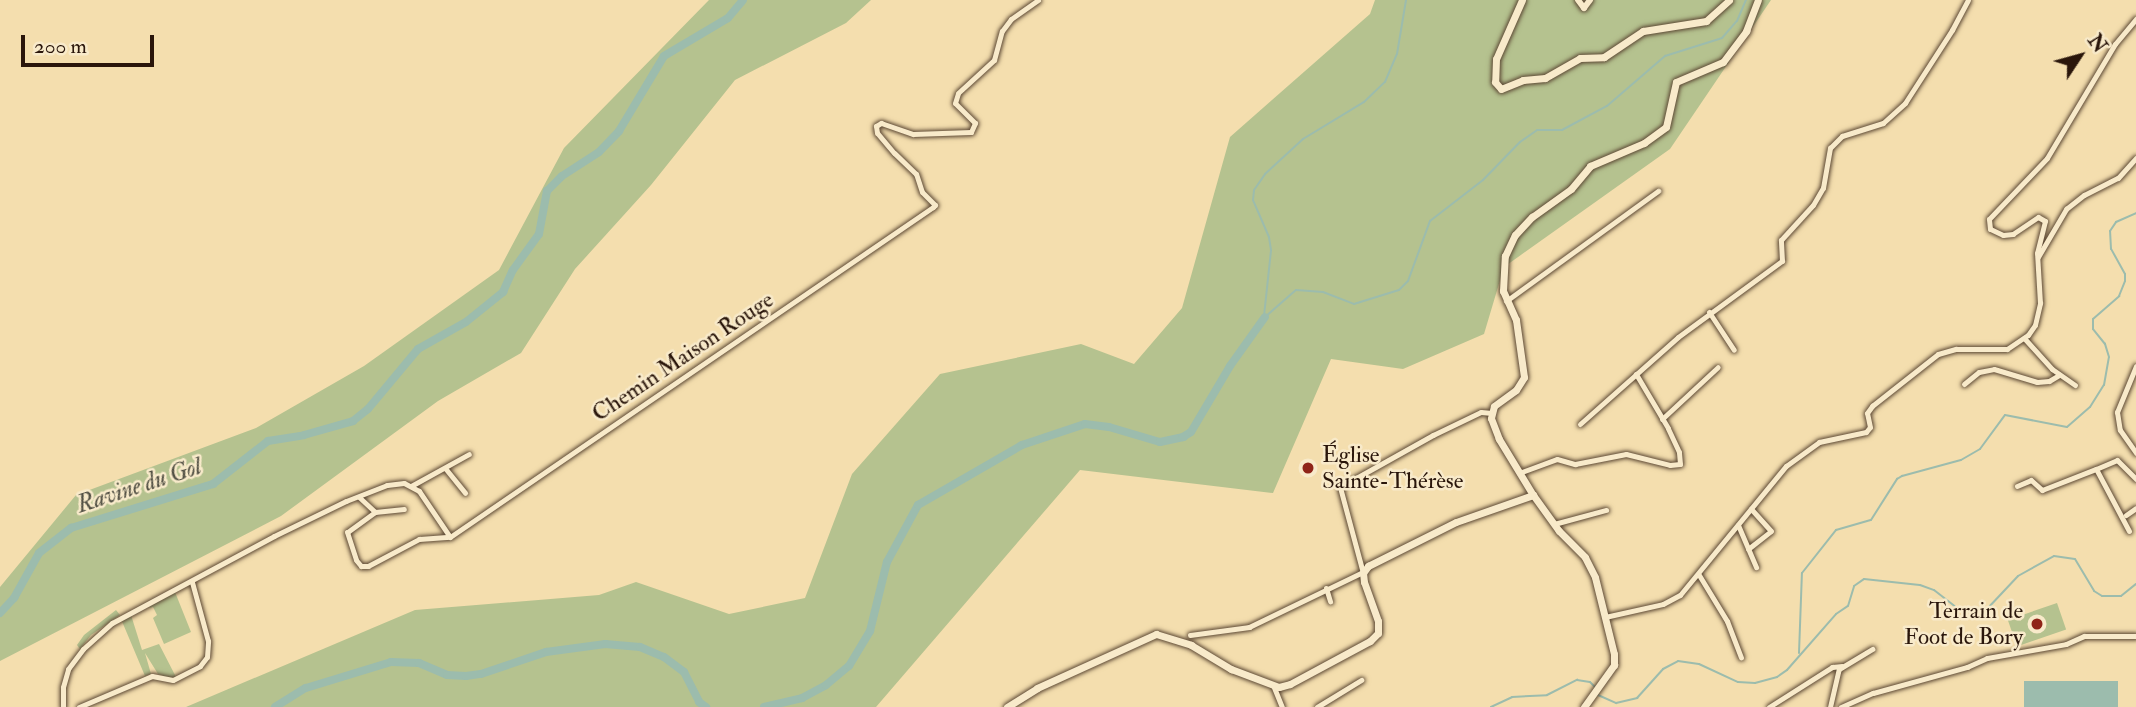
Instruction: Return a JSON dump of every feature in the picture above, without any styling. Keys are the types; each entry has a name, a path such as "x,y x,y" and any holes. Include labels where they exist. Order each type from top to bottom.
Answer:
{"main road":[{"path":"1522,0 1496,59 1494,78 1501,89 1523,80 1545,78 1580,58 1604,57 1643,31 1706,21 1729,0"},
{"path":"1585,706 1614,665 1605,617 1589,564 1533,495 1499,439 1492,413 1494,406 1516,390 1524,377 1516,320 1506,301 1503,267 1515,235 1532,217 1571,189 1596,162 1618,156 1666,127 1676,82 1723,62 1746,32 1758,0"},
{"path":"1007,707 1037,688 1156,634 1191,645 1231,669 1273,685 1282,687 1290,684 1374,637 1378,621 1363,573 1374,563 1456,522 1533,495"}],"street":[{"name":"Chemin Maison Rouge","path":"375,512 347,531 356,560 361,566 368,566 419,540 450,537 935,205 925,197 916,174 877,133 876,126 881,122 913,134 971,132 975,123 959,110 955,103 958,93 994,60 1002,31 1012,19 1038,0"},
{"path":"1578,0 1584,8 1590,0"},
{"path":"1580,424 1709,312 1782,261 1782,240 1813,205 1823,188 1830,148 1842,136 1882,123 1905,103 1968,0"},
{"path":"1605,617 1664,604 1680,595 1786,466 1802,453 1836,436 1866,432 1870,427 1867,413 1872,406 1938,354 1956,349 2007,349 2024,338 2035,325 2038,314 2040,274 2037,260 2043,218 2034,219 2013,234 2003,235 1990,229 1989,219 2048,158 2115,44 2136,19"},
{"path":"2037,260 2066,209 2084,195 2118,178 2136,158"},
{"path":"1506,301 1658,191"},
{"path":"1709,312 1734,350"},
{"path":"2024,338 2059,375 2075,385"},
{"path":"2136,366 2117,412 2120,430 2136,453"},
{"path":"1662,419 1718,367"},
{"path":"1964,384 1979,372 1994,369 2043,382 2059,375"},
{"path":"1519,473 1557,459 1575,464 1626,454 1670,465 1680,464 1679,452 1636,374"},
{"path":"1190,635 1249,627 1339,581 1363,573 1340,487 1443,430 1481,412 1492,413"},
{"path":"411,486 469,454"},
{"path":"2017,486 2031,480 2042,490 2117,460 2136,479"},
{"path":"445,468 465,493"},
{"path":"2096,469 2129,531"},
{"path":"63,707 65,675 90,642 112,623 297,524 399,482 411,486 428,502 450,537"},
{"path":"359,497 375,512 404,509"},
{"path":"2126,515 2136,508"},
{"path":"1748,548 1771,531 1751,509"},
{"path":"1554,524 1606,510"},
{"path":"1738,525 1756,567"},
{"path":"1699,575 1727,621 1741,657"},
{"path":"79,707 152,676 173,680 200,666 206,657 208,641 192,582"},
{"path":"1326,588 1330,601"},
{"path":"1841,707 1873,692 1967,667 1987,658 2066,644 2084,636 2136,636"},
{"path":"1830,707 1837,673 1842,666 1872,649"},
{"path":"1769,707 1777,705 1832,667 1842,666"},
{"path":"1317,707 1361,680"},
{"path":"1273,685 1282,707"}],"green space":[{"path":"709,0 871,0 846,23 735,80 651,185 575,269 521,353 438,401 281,516 0,661 0,587 76,495 256,428 364,366 499,270 564,148"},
{"path":"1375,0 1771,0 1670,149 1504,267 1484,334 1403,369 1331,359 1273,493 1080,470 876,707 186,707 415,610 599,595 636,582 729,614 805,598 852,474 940,374 1081,344 1134,364 1182,308 1230,137 1370,14"},
{"path":"175,592 191,632 164,644 153,618 157,615 153,607 149,608"},
{"name":"Terrain de Foot de Bory","path":"2057,603 2066,629 2017,646 2008,620"},
{"path":"116,610 120,615 91,635 80,649 77,645 84,635"},
{"path":"131,615 142,650 159,644 176,677 169,678 158,674 145,653 151,674 145,676 121,619"}],"shaded area":[{"path":"2024,681 2118,681 2118,707 2024,707"}],"waterway":[{"name":"Ravine du Gol","path":"0,613 14,598 39,553 71,528 213,484 268,441 304,435 353,421 368,409 418,349 466,322 503,292 513,270 539,234 547,191 562,176 599,152 619,131 664,56 728,18 743,0"},
{"path":"1264,316 1271,250 1269,237 1253,200 1254,190 1265,174 1303,139 1364,102 1385,82 1397,54 1406,0"},
{"path":"1265,317 1296,290 1323,292 1354,304 1399,290 1408,281 1430,221 1483,180 1520,142 1537,130 1562,130 1607,106 1665,56 1722,38 1737,21 1746,0"},
{"path":"1799,653 1802,573 1836,530 1871,520 1897,479 1902,476 1961,460 1980,449 2005,415 2067,427 2090,407 2104,385 2109,357 2105,344 2093,329 2093,319 2119,296 2125,281 2125,274 2111,249 2110,231 2116,222 2136,213"},
{"path":"764,707 802,698 826,685 849,666 870,631 887,562 918,505 1022,445 1085,424 1109,427 1160,442 1183,437 1191,432 1230,366 1265,317"},
{"path":"1598,695 1616,703 1637,698 1663,669 1678,661 1699,664 1738,682 1755,683 1777,677 1787,670 1836,614 1848,606 1854,586 1864,579 1920,585 1934,590 1960,610 1977,613 1987,609 2018,576 2054,556 2075,559 2094,591 2102,596 2121,596 2136,584"},
{"path":"275,707 306,688 391,662 419,663 447,675 466,676 481,674 546,652 605,644 640,647 664,657 684,672 699,702 706,707"},
{"path":"1491,707 1512,697 1547,695 1577,680 1590,682 1595,687"}],"place":[{"name":"Église Sainte-Thérèse","path":"1308,468"},
{"name":"Terrain de Foot de Bory","path":"2037,624"}]}
